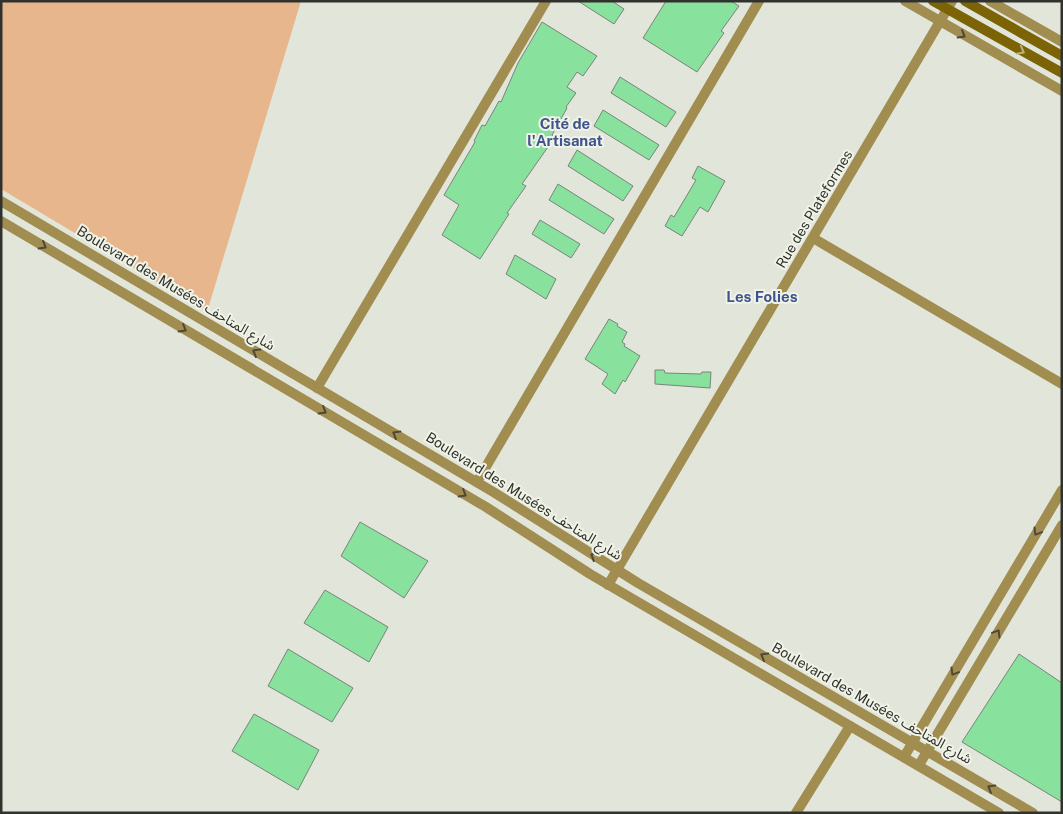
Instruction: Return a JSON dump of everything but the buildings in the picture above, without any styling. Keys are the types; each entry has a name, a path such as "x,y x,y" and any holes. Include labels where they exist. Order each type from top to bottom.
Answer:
{"main road":[{"path":"933,1 950,5 1062,73"},
{"path":"965,1 1062,56"}],"street":[{"path":"317,388 546,1"},
{"path":"477,482 759,1"},
{"path":"905,1 1062,91"},
{"path":"990,1 1062,42"},
{"name":"Rue des Plateformes","path":"608,585 950,5"},
{"name":"Boulevard des Musées شارع المتاحف","path":"1,202 477,482 616,570 1033,813"},
{"path":"1,221 486,507 608,585 999,813"},
{"path":"813,238 1062,384"},
{"path":"904,757 1062,490"},
{"path":"919,765 1062,525"},
{"path":"796,813 850,726"}],"shaded area":[{"path":"1,1 301,1 207,312 1,189"}],"district":[{"name":"Cité de l'Artisanat","path":"565,132"},
{"name":"Les Folies","path":"762,296"}]}
